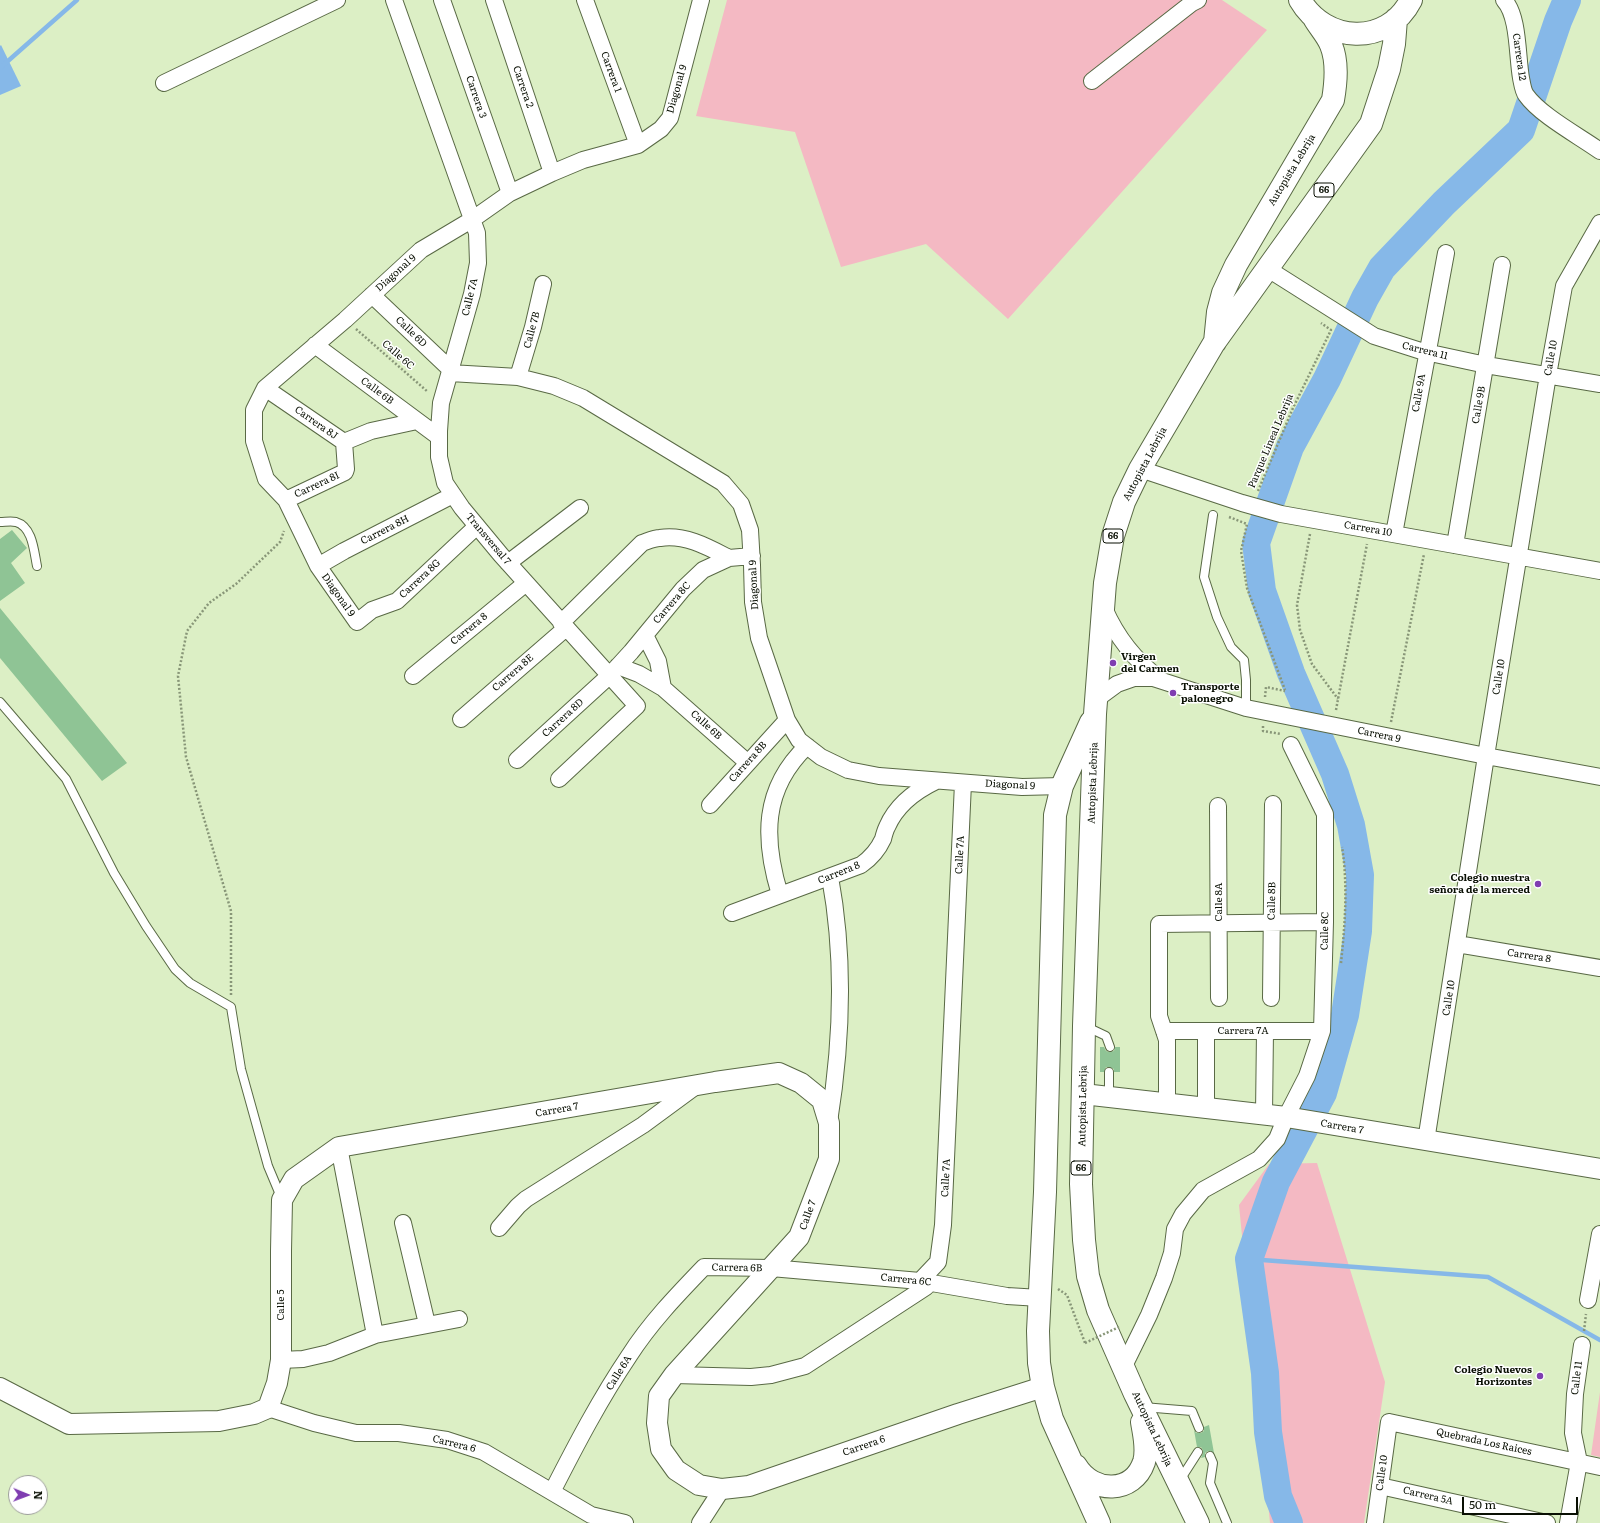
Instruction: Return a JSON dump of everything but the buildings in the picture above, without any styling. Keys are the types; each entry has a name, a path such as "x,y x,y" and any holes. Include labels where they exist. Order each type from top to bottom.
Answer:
{"highway":[{"path":"1300,0 1305,9 1314,18 1329,29 1346,34 1364,34 1381,29 1396,19 1411,0"},
{"name":"Autopista Lebrija","path":"1214,344 1218,312 1223,293 1236,265 1333,100 1336,84 1336,68 1331,45 1314,18"},
{"name":"Autopista Lebrija","path":"1198,1523 1138,1400 1098,1310 1088,1276 1084,1240 1081,1184 1084,1026 1096,708 1105,582 1113,536 1124,502 1140,469 1214,344 1372,124 1389,69 1394,44 1396,19"},
{"name":"Autopista Lebrija","path":"1096,708 1062,786 1055,815 1052,882 1049,1061 1041,1287 1038,1331 1039,1363 1043,1387 1052,1419 1099,1523"},
{"path":"1066,1452 1087,1480 1096,1484 1106,1487 1116,1486 1126,1483 1134,1478 1140,1470 1146,1451 1138,1400"}],"street":[{"path":"164,83 337,0"},
{"name":"Calle 7A","path":"394,0 477,233 478,263 472,294 450,371"},
{"name":"Carrera 3","path":"442,0 510,194"},
{"name":"Carrera 2","path":"494,0 552,173"},
{"name":"Carrera 1","path":"585,0 638,145"},
{"name":"Diagonal 9","path":"357,622 318,566 289,506 266,479 254,440 254,410 265,388 345,320 422,250 473,220 510,194 552,173 583,160 638,145 661,130 670,118 701,0"},
{"path":"1092,81 1134,46 1198,0"},
{"name":"Carrera 12","path":"1504,0 1509,5 1514,23 1519,69 1525,94 1539,109 1600,151"},
{"name":"Calle 10","path":"1426,1141 1518,557 1564,286 1600,223"},
{"name":"Calle 9A","path":"1394,534 1426,352 1446,253"},
{"name":"Calle 9B","path":"1456,545 1502,265"},
{"name":"Carrera 11","path":"1268,269 1374,336 1426,352 1486,365 1600,384"},
{"name":"Calle 7B","path":"518,377 533,328 543,284"},
{"name":"Calle 6D","path":"372,295 450,371"},
{"name":"Calle 6B","path":"315,345 439,437"},
{"name":"Diagonal 9","path":"450,371 518,377 554,386 583,398 723,482 741,504 750,530 753,602 759,638 787,720 799,740 821,756 848,770 879,776 1022,787 1062,786"},
{"name":"Transversal 7","path":"450,371 441,403 439,437 439,457 445,483 477,526 508,563 564,625 614,671"},
{"name":"Carrera 8J","path":"265,388 344,442 371,431 417,421"},
{"name":"Carrera 8I","path":"289,506 345,472 344,442"},
{"name":"Carrera 10","path":"1140,469 1238,502 1281,514 1600,572"},
{"name":"Carrera 8H","path":"318,566 453,495"},
{"path":"508,563 580,508"},
{"name":"Carrera 8G","path":"357,622 372,610 397,601 477,526"},
{"path":"564,625 642,543 660,538 678,537 705,545 730,558"},
{"name":"Carrera 8C","path":"614,671 683,589 703,570 730,558 752,556"},
{"name":"Carrera 8","path":"413,676 526,583"},
{"name":"Carrera 9","path":"1104,608 1111,626 1125,646 1146,669 1162,680"},
{"name":"Carrera 8E","path":"461,719 564,625"},
{"path":"645,635 658,661 663,688"},
{"path":"559,779 637,706 614,671"},
{"name":"Calle 6B","path":"614,671 639,674 663,688 748,763"},
{"name":"Carrera 8D","path":"517,760 614,671"},
{"name":"Carrera 9","path":"1096,708 1109,689 1125,681 1143,678 1162,680 1246,708 1388,737 1600,777"},
{"name":"Carrera 8B","path":"710,805 787,720"},
{"name":"Calle 8C","path":"1123,1368 1149,1316 1164,1278 1172,1253 1175,1229 1183,1214 1203,1190 1259,1159 1277,1139 1291,1118 1322,1031 1325,922 1325,814 1291,745"},
{"path":"780,895 770,855 769,839 771,809 777,788 787,768 807,746"},
{"name":"Carrera 8","path":"732,913 854,868 868,860 880,846 886,828 899,808 916,792 936,781"},
{"name":"Calle 7A","path":"674,1375 751,1378 771,1375 806,1366 926,1287 920,1281 938,1262 943,1225 964,783"},
{"name":"Calle 8B","path":"1271,998 1273,804"},
{"name":"Calle 8A","path":"1218,806 1219,998"},
{"name":"Calle 7","path":"722,1489 699,1485 676,1470 661,1449 657,1423 659,1396 674,1375 800,1237 829,1159 829,1123 836,1080 841,990 838,926 830,877"},
{"path":"1167,1104 1167,1040 1159,1016 1159,924 1325,922"},
{"name":"Carrera 8","path":"1457,944 1600,968"},
{"name":"Carrera 7A","path":"1164,1031 1322,1031"},
{"path":"1206,1031 1206,1108"},
{"path":"1264,1114 1265,1031"},
{"name":"Carrera 7","path":"282,1200 294,1179 339,1147 698,1085 779,1073 801,1083 822,1100 829,1123"},
{"path":"499,1228 526,1199 643,1125 698,1085"},
{"name":"Carrera 7","path":"1083,1094 1264,1114 1600,1169"},
{"path":"339,1147 375,1335"},
{"name":"Calle 5","path":"268,1408 277,1383 281,1360 282,1200"},
{"path":"403,1223 427,1324"},
{"path":"1588,1300 1600,1234"},
{"name":"Carrera 6B","path":"704,1267 771,1268"},
{"name":"Calle 6A","path":"552,1492 589,1421 629,1355 671,1301 704,1267"},
{"name":"Carrera 6C","path":"771,1268 920,1281 1007,1296 1041,1287"},
{"path":"281,1360 303,1359 329,1354 375,1335 459,1319"},
{"name":"Calle 11","path":"1568,1523 1579,1462 1573,1433 1575,1394 1582,1345"},
{"name":"Carrera 6","path":"722,1489 750,1486 950,1416 1043,1387"},
{"path":"0,1388 69,1424 219,1421 254,1414 268,1408"},
{"name":"Carrera 6","path":"268,1408 314,1423 356,1433 399,1433 447,1440 484,1452 591,1515 624,1523"},
{"name":"Calle 10","path":"1375,1523 1389,1422"},
{"name":"Quebrada Los Raices","path":"1389,1422 1600,1467"},
{"name":"Carrera 5A","path":"1380,1486 1547,1523"},
{"path":"700,1523 722,1489"}],"lane":[{"path":"1213,516 1204,577 1217,617 1232,646 1244,660 1246,708"},
{"path":"0,522 17,522 25,528 32,540 37,566"},
{"path":"0,702 66,779 114,873 146,926 175,969 190,983 231,1007 241,1069 268,1166 282,1200"},
{"path":"1084,1026 1106,1036 1110,1047"},
{"path":"1109,1072 1109,1097"},
{"path":"1138,1400 1192,1411 1199,1428"},
{"path":"1178,1484 1198,1452"},
{"path":"1210,1456 1213,1463 1210,1483 1227,1523"}],"path":[{"name":"Parque Lineal Lebrija","path":"1256,495 1293,408 1331,330 1319,321 1330,309"},
{"name":"Calle 6C","path":"345,320 441,403"},
{"path":"1238,502 1228,516 1247,524 1241,550 1247,588 1285,690"},
{"path":"231,1007 231,911 186,757 178,676 187,631 209,602 236,584 280,542 289,506"},
{"path":"1313,520 1297,605 1300,630 1312,664 1338,699"},
{"path":"1329,725 1338,699 1369,530"},
{"path":"1388,737 1427,540"},
{"path":"1041,1287 1067,1295 1085,1343 1119,1327"},
{"path":"1582,1345 1588,1300"}],"shaded area":[{"path":"727,0 1222,0 1267,30 1008,319 926,244 841,267 795,132 696,116"},
{"path":"1317,1163 1385,1382 1364,1523 1270,1523 1239,1205 1269,1164"},
{"path":"1600,1392 1600,1457 1591,1455"}],"water":[{"path":"1,45 21,86 0,95 0,46"}],"waterway":[{"path":"0,68 77,0"},
{"path":"1289,1523 1278,1496 1268,1432 1265,1373 1249,1259 1276,1182 1323,1093 1345,1015 1358,931 1360,875 1351,825 1335,774 1291,673 1262,591 1256,543 1290,447 1327,379 1365,298 1382,268 1444,203 1521,130 1558,21 1567,0"},
{"path":"1249,1259 1488,1277 1600,1340"}],"place":[{"name":"Virgen del Carmen","path":"1113,663"},
{"name":"Transporte palonegro","path":"1173,693"},
{"name":"Colegio nuestra señora de la merced","path":"1538,884"},
{"name":"Colegio Nuevos Horizontes","path":"1540,1376"}]}
